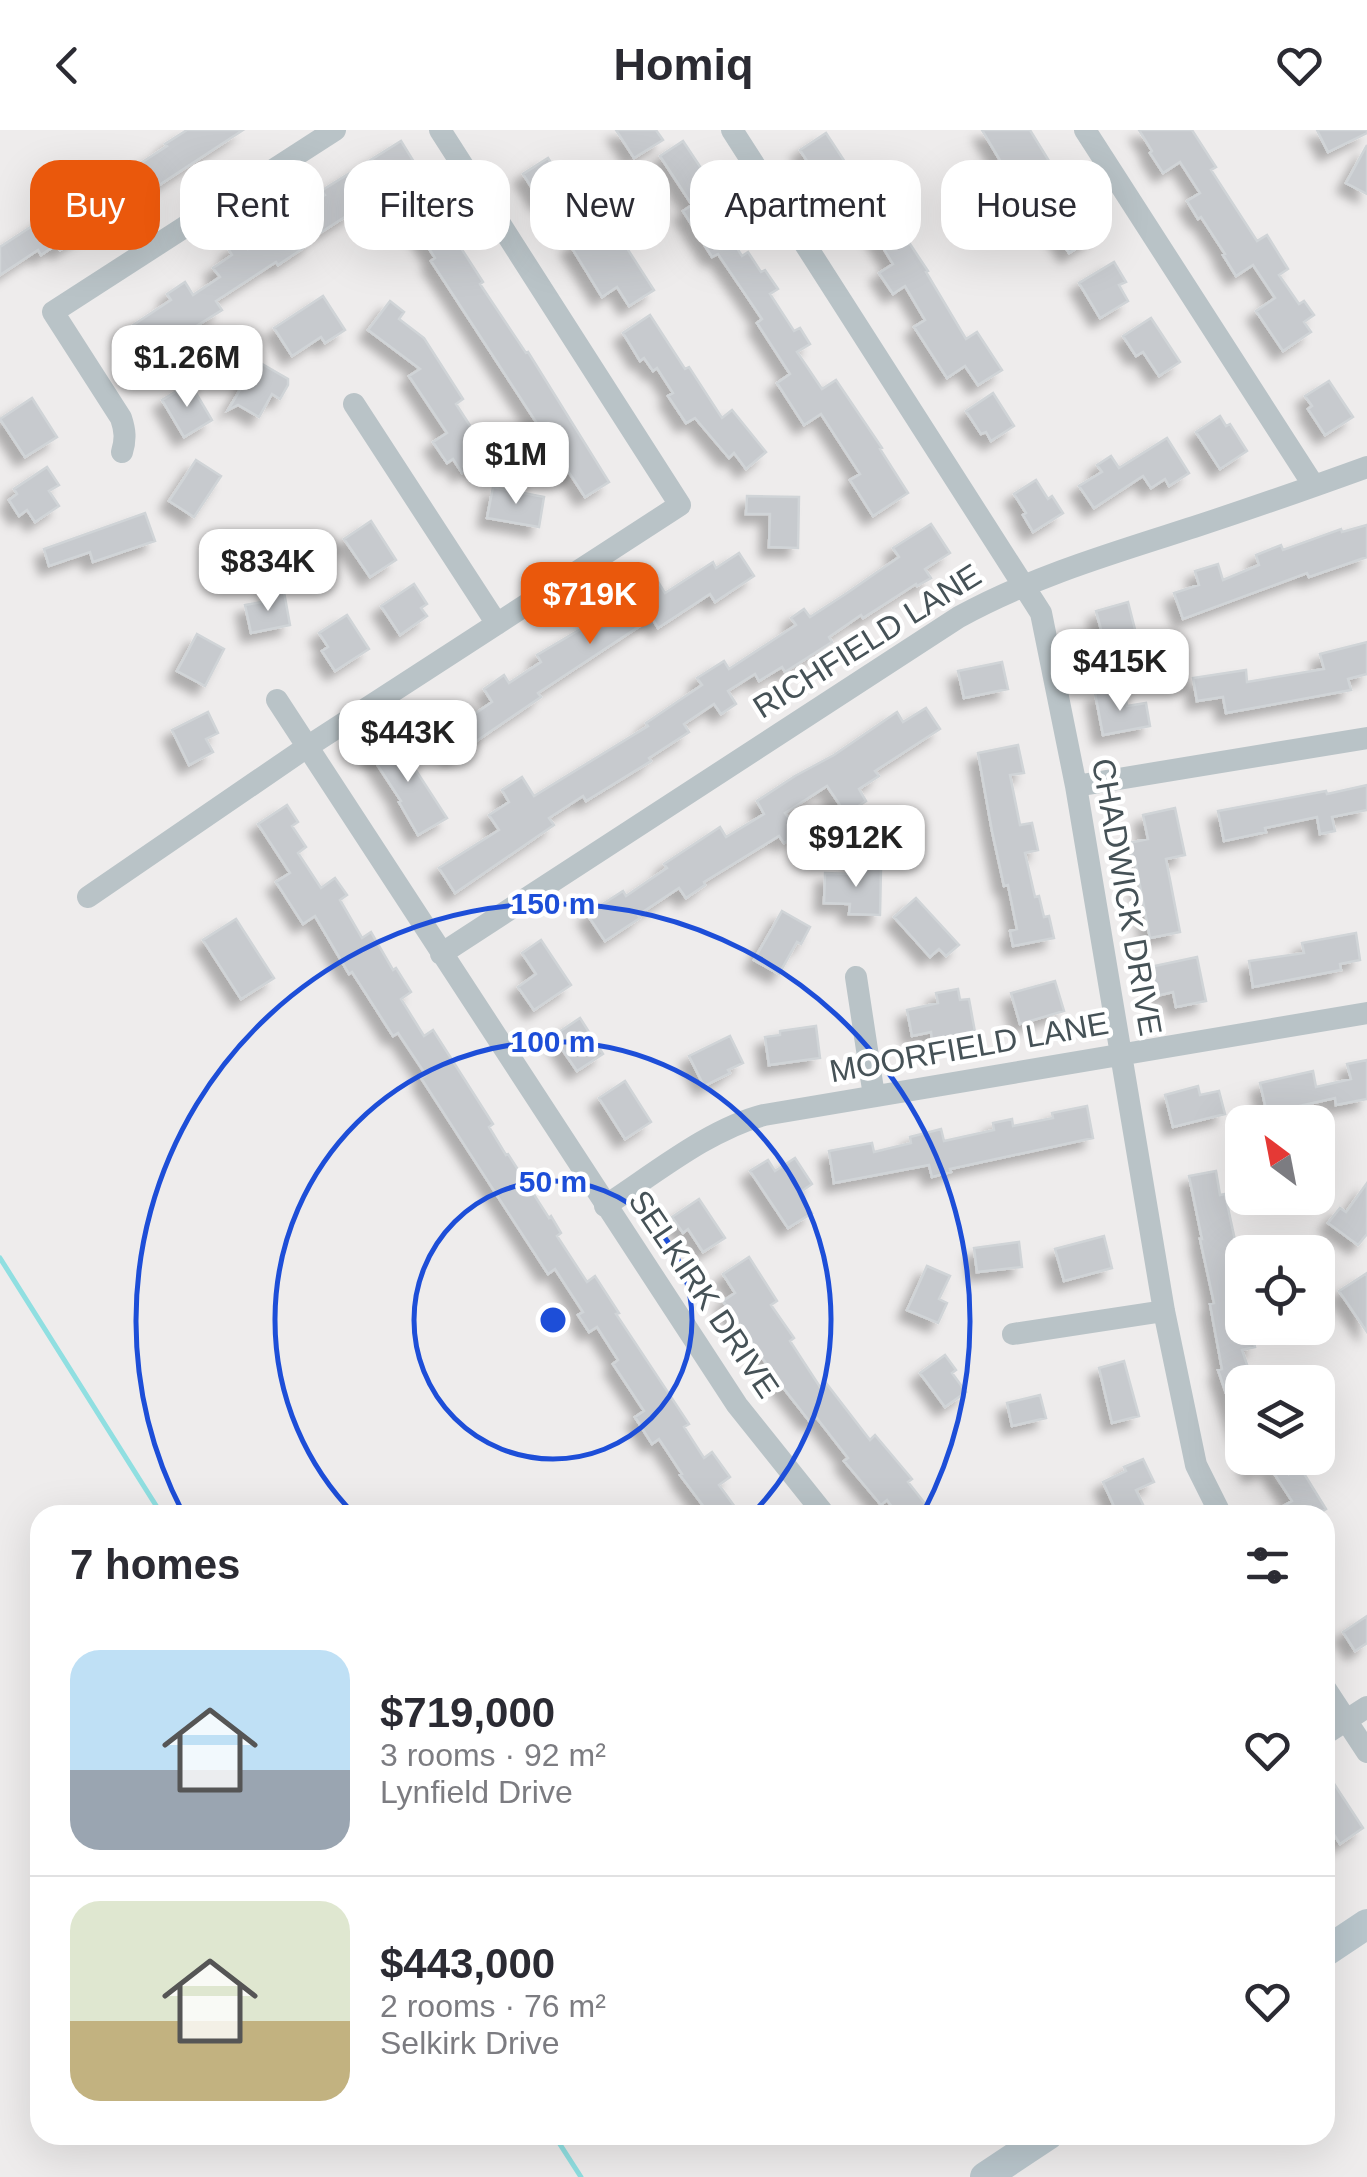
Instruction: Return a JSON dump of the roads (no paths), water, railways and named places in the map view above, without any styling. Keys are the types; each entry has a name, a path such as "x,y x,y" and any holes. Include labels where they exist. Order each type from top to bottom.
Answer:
{"main road":[{"path":"1335,1945 1367,1924"},
{"path":"984,2177 1033,2145"}],"street":[{"path":"122,452 125,429 121,418 53,312 335,130"},
{"path":"88,897 307,747 680,505 440,130"},
{"name":"CHADWICK DRIVE","path":"732,130 1041,613 1076,786 1164,1311 1196,1465 1216,1505"},
{"path":"1085,130 1314,486"},
{"path":"354,404 497,624"},
{"name":"RICHFIELD LANE","path":"441,954 959,617 1024,584 1090,559 1367,467"},
{"name":"SELKIRK DRIVE","path":"277,700 737,1405 817,1505"},
{"path":"1076,786 1367,738"},
{"path":"856,977 874,1096"},
{"name":"MOORFIELD LANE","path":"605,1206 742,1120 1367,1013"},
{"path":"1013,1334 1164,1311"},
{"path":"1335,1703 1367,1752"},
{"path":"1335,1727 1367,1707"}],"waterway":[{"path":"0,1258 156,1505"},
{"path":"560,2145 581,2177"}]}
